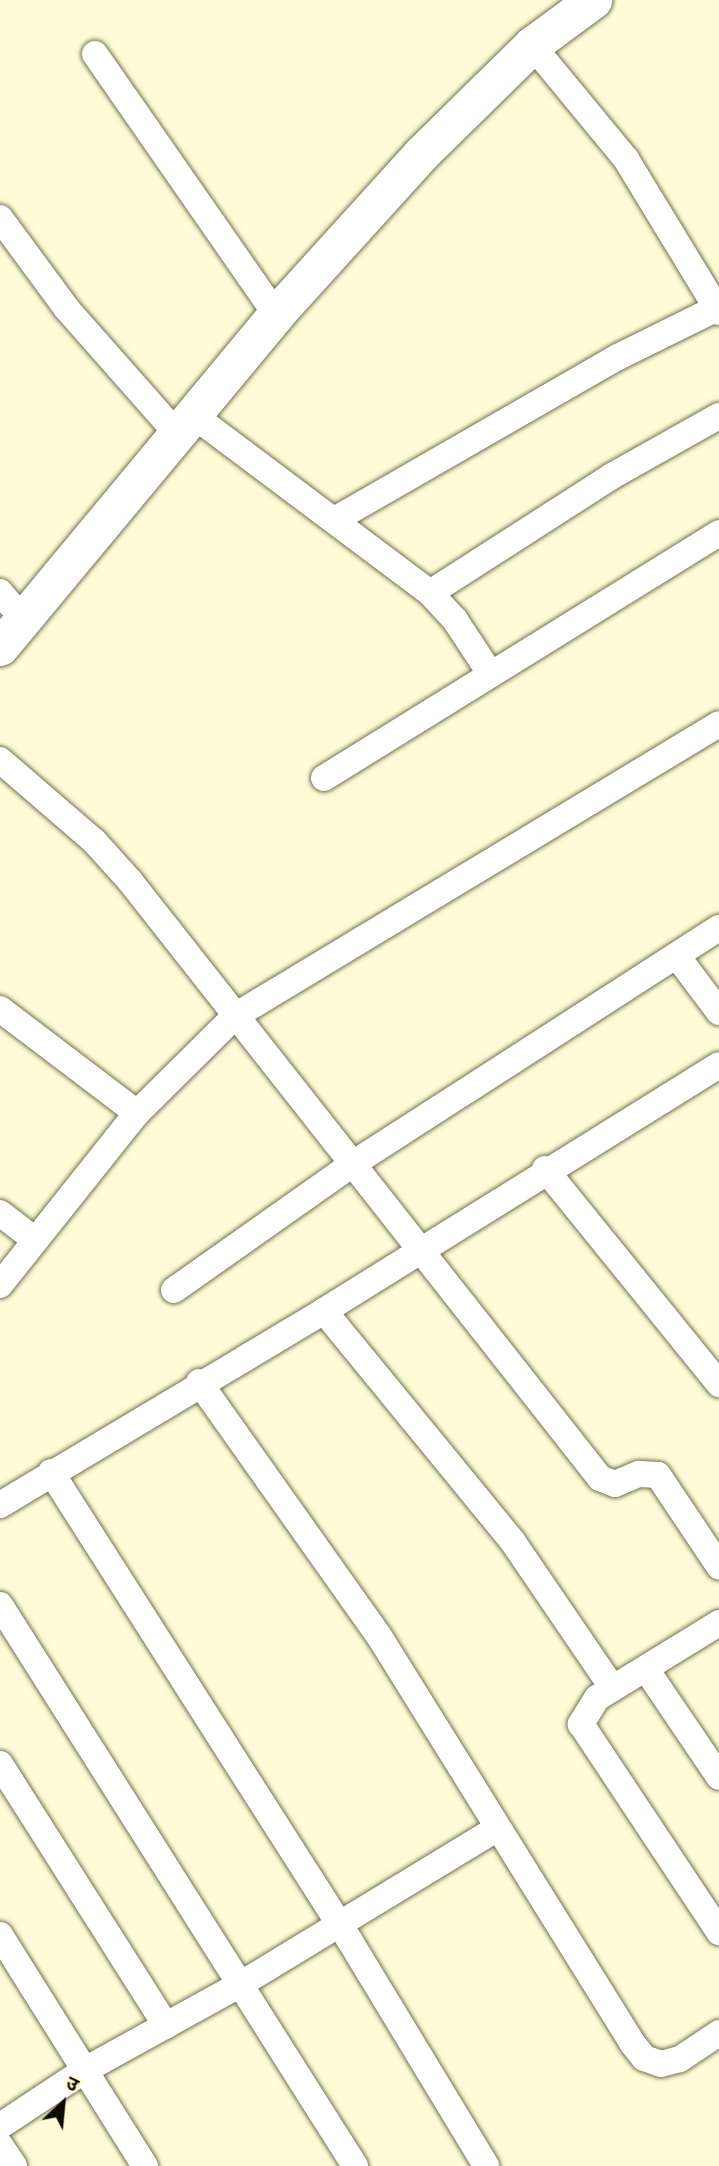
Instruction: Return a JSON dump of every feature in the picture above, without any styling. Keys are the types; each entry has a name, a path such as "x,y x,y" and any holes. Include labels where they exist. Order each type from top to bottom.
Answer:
{"street":[{"path":"8,619 185,425 276,314 420,155 532,45 593,0"},
{"path":"336,519 618,357 718,310 626,159 532,45"},
{"path":"95,54 276,314"},
{"path":"0,218 53,293 185,425 336,519 430,593 456,620 490,673"},
{"path":"430,593 612,476 719,416"},
{"path":"324,778 719,533"},
{"path":"0,1285 136,1113 235,1016 719,724"},
{"path":"0,760 94,841 235,1016 417,1251 600,1478 615,1484 639,1474 658,1475 719,1566"},
{"path":"174,1290 351,1165 719,928"},
{"path":"677,956 719,1012"},
{"path":"0,1009 136,1113"},
{"path":"0,1504 199,1382 324,1311 545,1169 719,1065"},
{"path":"545,1169 719,1384"},
{"path":"0,1213 35,1240"},
{"path":"324,1311 513,1542 612,1687"},
{"path":"199,1382 379,1636 496,1829 644,2058 662,2064 680,2059 719,2033"},
{"path":"51,1472 339,1924 486,2166"},
{"path":"0,1605 355,2166"},
{"path":"719,1623 612,1687 587,1708 581,1724 719,1932"},
{"path":"646,1669 719,1777"},
{"path":"0,1764 166,2026"},
{"path":"0,2126 85,2070 239,1986 496,1829"},
{"path":"0,1935 145,2166"},
{"path":"0,2145 14,2166"}]}
